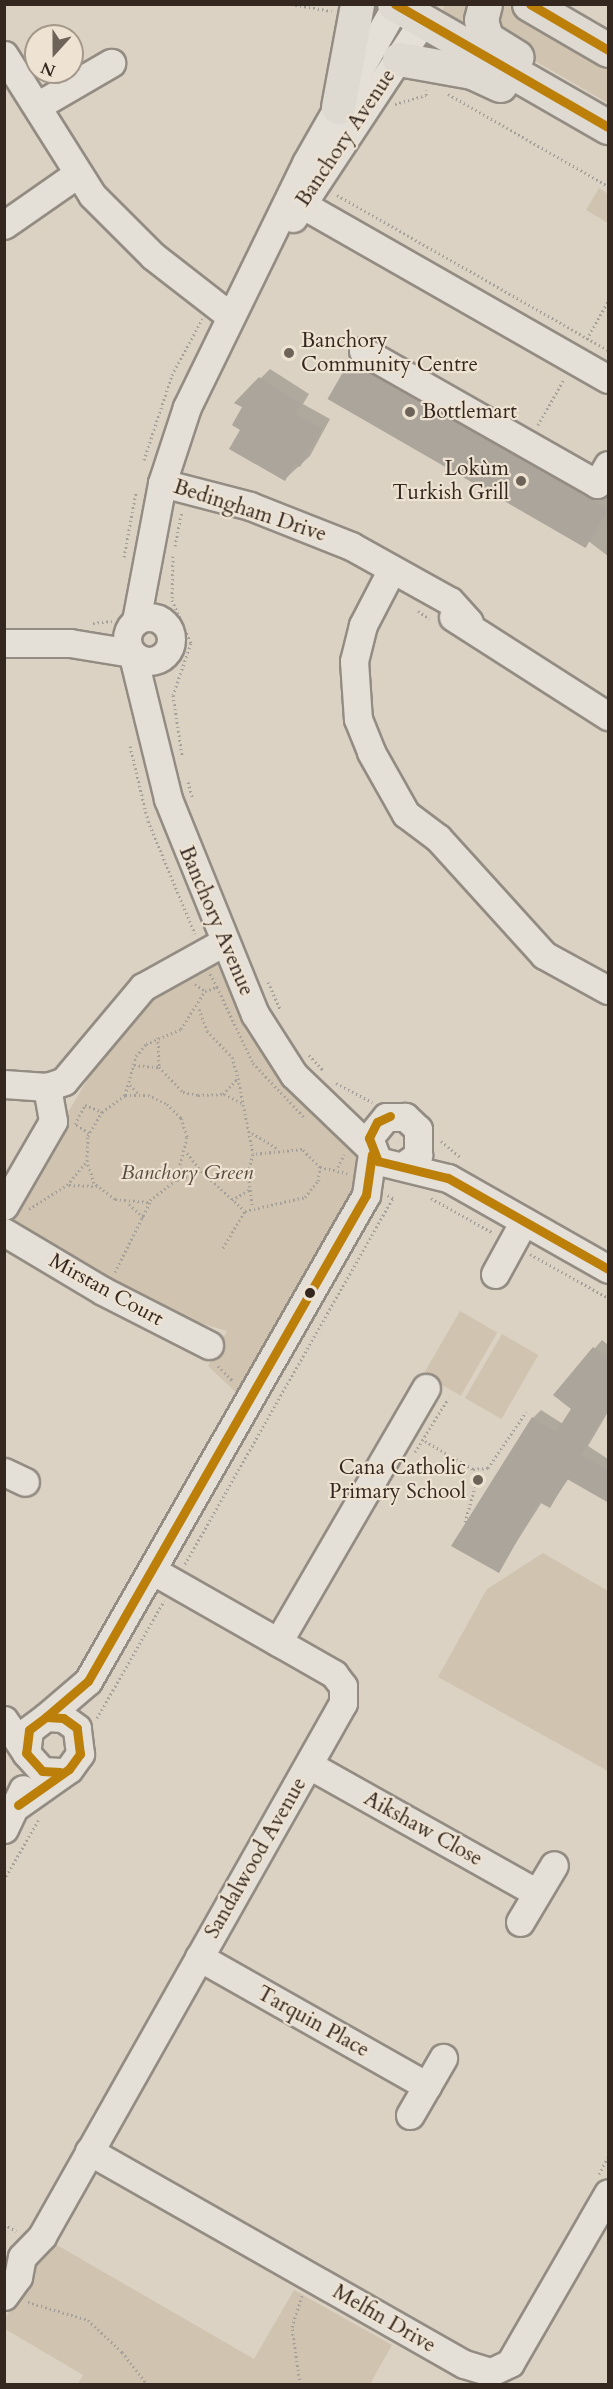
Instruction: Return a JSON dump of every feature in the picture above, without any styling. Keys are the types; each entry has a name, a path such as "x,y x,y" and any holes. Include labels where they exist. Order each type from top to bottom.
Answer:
{"highway":[{"path":"349,113 357,4"},
{"path":"485,4 482,30 494,45 609,111"},
{"path":"530,4 609,50"},
{"path":"409,8 609,127"},
{"path":"399,59 472,72 609,146"}],"street":[{"name":"Banchory Avenue","path":"349,113 399,59 409,8"},
{"name":"Banchory Avenue","path":"371,1151 273,1047 224,942 168,800 151,713 127,636 147,478 187,407 226,307 266,253 323,190 349,113 409,8"},
{"path":"4,55 77,174 116,221 181,277 226,307"},
{"path":"37,106 111,63"},
{"path":"4,225 77,174"},
{"name":"Banchory Avenue","path":"266,253 323,190"},
{"path":"323,190 609,379"},
{"path":"363,351 597,484 609,465"},
{"name":"Bedingham Drive","path":"147,478 300,524 391,578 450,601 469,622 609,716"},
{"name":"Banchory Avenue","path":"135,570 172,640 163,657 151,713"},
{"path":"391,578 363,625 354,661 354,687 371,752 400,796 420,806 438,838 544,955 609,990"},
{"path":"4,643 70,643 127,636 150,616 164,622"},
{"path":"127,636 152,662 163,657"},
{"path":"4,1084 48,1092 64,1081 89,1054 143,987 224,942"},
{"path":"4,1206 47,1134 48,1092"},
{"path":"327,1106 384,1110 405,1117 428,1135 458,1169 524,1221 609,1269"},
{"path":"370,1189 372,1130 384,1110"},
{"path":"4,1829 18,1805 29,1730 88,1681 163,1576 370,1189 418,1155 428,1135"},
{"path":"371,1151 386,1166 458,1169"},
{"path":"495,1274 524,1221"},
{"name":"Mirstan Court","path":"8,1234 103,1291 208,1348"},
{"path":"278,1642 437,1394"},
{"name":"Sandalwood Avenue","path":"6,2295 14,2248 37,2243 36,2224 89,2151 309,1765 345,1693 334,1674 163,1576"},
{"path":"18,1805 80,1754 80,1736 88,1681"},
{"path":"4,1713 71,1722 80,1736"},
{"path":"4,1720 27,1756 42,1771 60,1772"},
{"name":"Aikshaw Close","path":"309,1765 537,1893"},
{"path":"520,1922 554,1865"},
{"name":"Tarquin Place","path":"199,1957 427,2086"},
{"path":"410,2115 443,2058"},
{"name":"Melfin Drive","path":"89,2151 471,2369 501,2371 510,2363 602,2186"}],"path":[{"path":"389,112 395,103 426,95 427,82"},
{"path":"323,190 609,350"},
{"path":"135,570 147,478 172,375 226,307"},
{"path":"182,510 169,586 191,643 173,695 183,763"},
{"path":"391,578 440,625"},
{"path":"129,737 148,821 201,955 217,987 205,991"},
{"path":"186,772 194,801"},
{"path":"264,974 283,1017"},
{"path":"190,980 205,991"},
{"path":"98,1186 87,1161 89,1133 102,1112 125,1095 130,1085 134,1065 146,1044 159,1036 181,1029 199,1009 205,991"},
{"path":"199,1009 207,1031 232,1057 238,1078 254,1154 250,1189 253,1207"},
{"path":"159,1036 155,1053 159,1067 183,1092 223,1094 243,1104"},
{"path":"302,1046 351,1094 384,1110"},
{"path":"134,1065 159,1067"},
{"path":"223,1094 238,1078"},
{"path":"130,1085 139,1094"},
{"path":"125,1095 139,1094 167,1104 182,1118 187,1152 201,1171 245,1211"},
{"path":"89,1133 75,1124 85,1105 102,1112"},
{"path":"250,1131 277,1148"},
{"path":"428,1135 458,1169"},
{"path":"163,1576 393,1198 370,1189 338,1167 320,1167 302,1149 277,1148 254,1154"},
{"path":"176,1180 187,1152"},
{"path":"8,1234 29,1209 67,1185 87,1161"},
{"path":"223,1248 245,1211 253,1207 305,1197 318,1181 320,1167"},
{"path":"129,1204 152,1200 176,1180 201,1171"},
{"path":"67,1185 98,1186 129,1204 145,1219"},
{"path":"232,1200 250,1189"},
{"path":"103,1291 145,1219 152,1200"},
{"path":"208,1348 233,1381 227,1391"},
{"path":"410,1454 425,1441 437,1394"},
{"path":"425,1441 480,1470 495,1464 526,1412"},
{"path":"465,1522 478,1492 480,1470"},
{"path":"602,2186 609,2157"},
{"path":"4,2224 14,2248 36,2224"},
{"path":"300,2385 292,2327 297,2303 313,2278"},
{"path":"6,2295 87,2320 122,2352 147,2385"}],"green space":[{"path":"445,5 473,5 470,32 441,13"},
{"path":"499,5 511,6 608,62 608,103 516,50 492,18"},
{"path":"599,188 608,194 608,223 586,210"},
{"name":"Banchory Green","path":"207,960 227,971 268,1062 291,1092 360,1149 359,1192 241,1397 208,1366 227,1331 180,1317 47,1247 12,1220 15,1201 116,1032 137,1007"},
{"path":"460,1311 497,1332 461,1396 424,1374"},
{"path":"502,1334 538,1355 501,1419 465,1398"},
{"path":"543,1553 608,1591 608,1771 438,1677 487,1589"},
{"path":"50,2241 254,2359 294,2290 392,2345 370,2384 78,2384 83,2375 5,2329 5,2319"}],"building":[{"path":"350,360 608,509 586,548 328,399"},
{"path":"259,377 301,404 295,414 322,429 300,467 295,464 285,481 229,449 240,430 232,425 242,407 234,403"},
{"path":"593,1347 609,1359 609,1408 581,1455 609,1471 609,1503 567,1479 550,1508 539,1502 499,1573 451,1546 532,1417 556,1432 571,1409 553,1395"}],"transit line":[{"path":"395,4 608,127"},
{"path":"530,4 608,50"},
{"path":"390,1116 377,1122 369,1138 378,1161 448,1178 608,1269"},
{"path":"46,1717 88,1681 366,1195 372,1154"},
{"path":"18,1805 69,1769 80,1754 77,1728 63,1718 46,1717 29,1730 26,1753 42,1771 60,1772"}],"place":[{"name":"Banchory Community Centre","path":"289,353"},
{"name":"Bottlemart","path":"410,412"},
{"name":"Lokùm Turkish Grill","path":"521,481"},
{"name":"Cana Catholic Primary School","path":"478,1480"}]}
